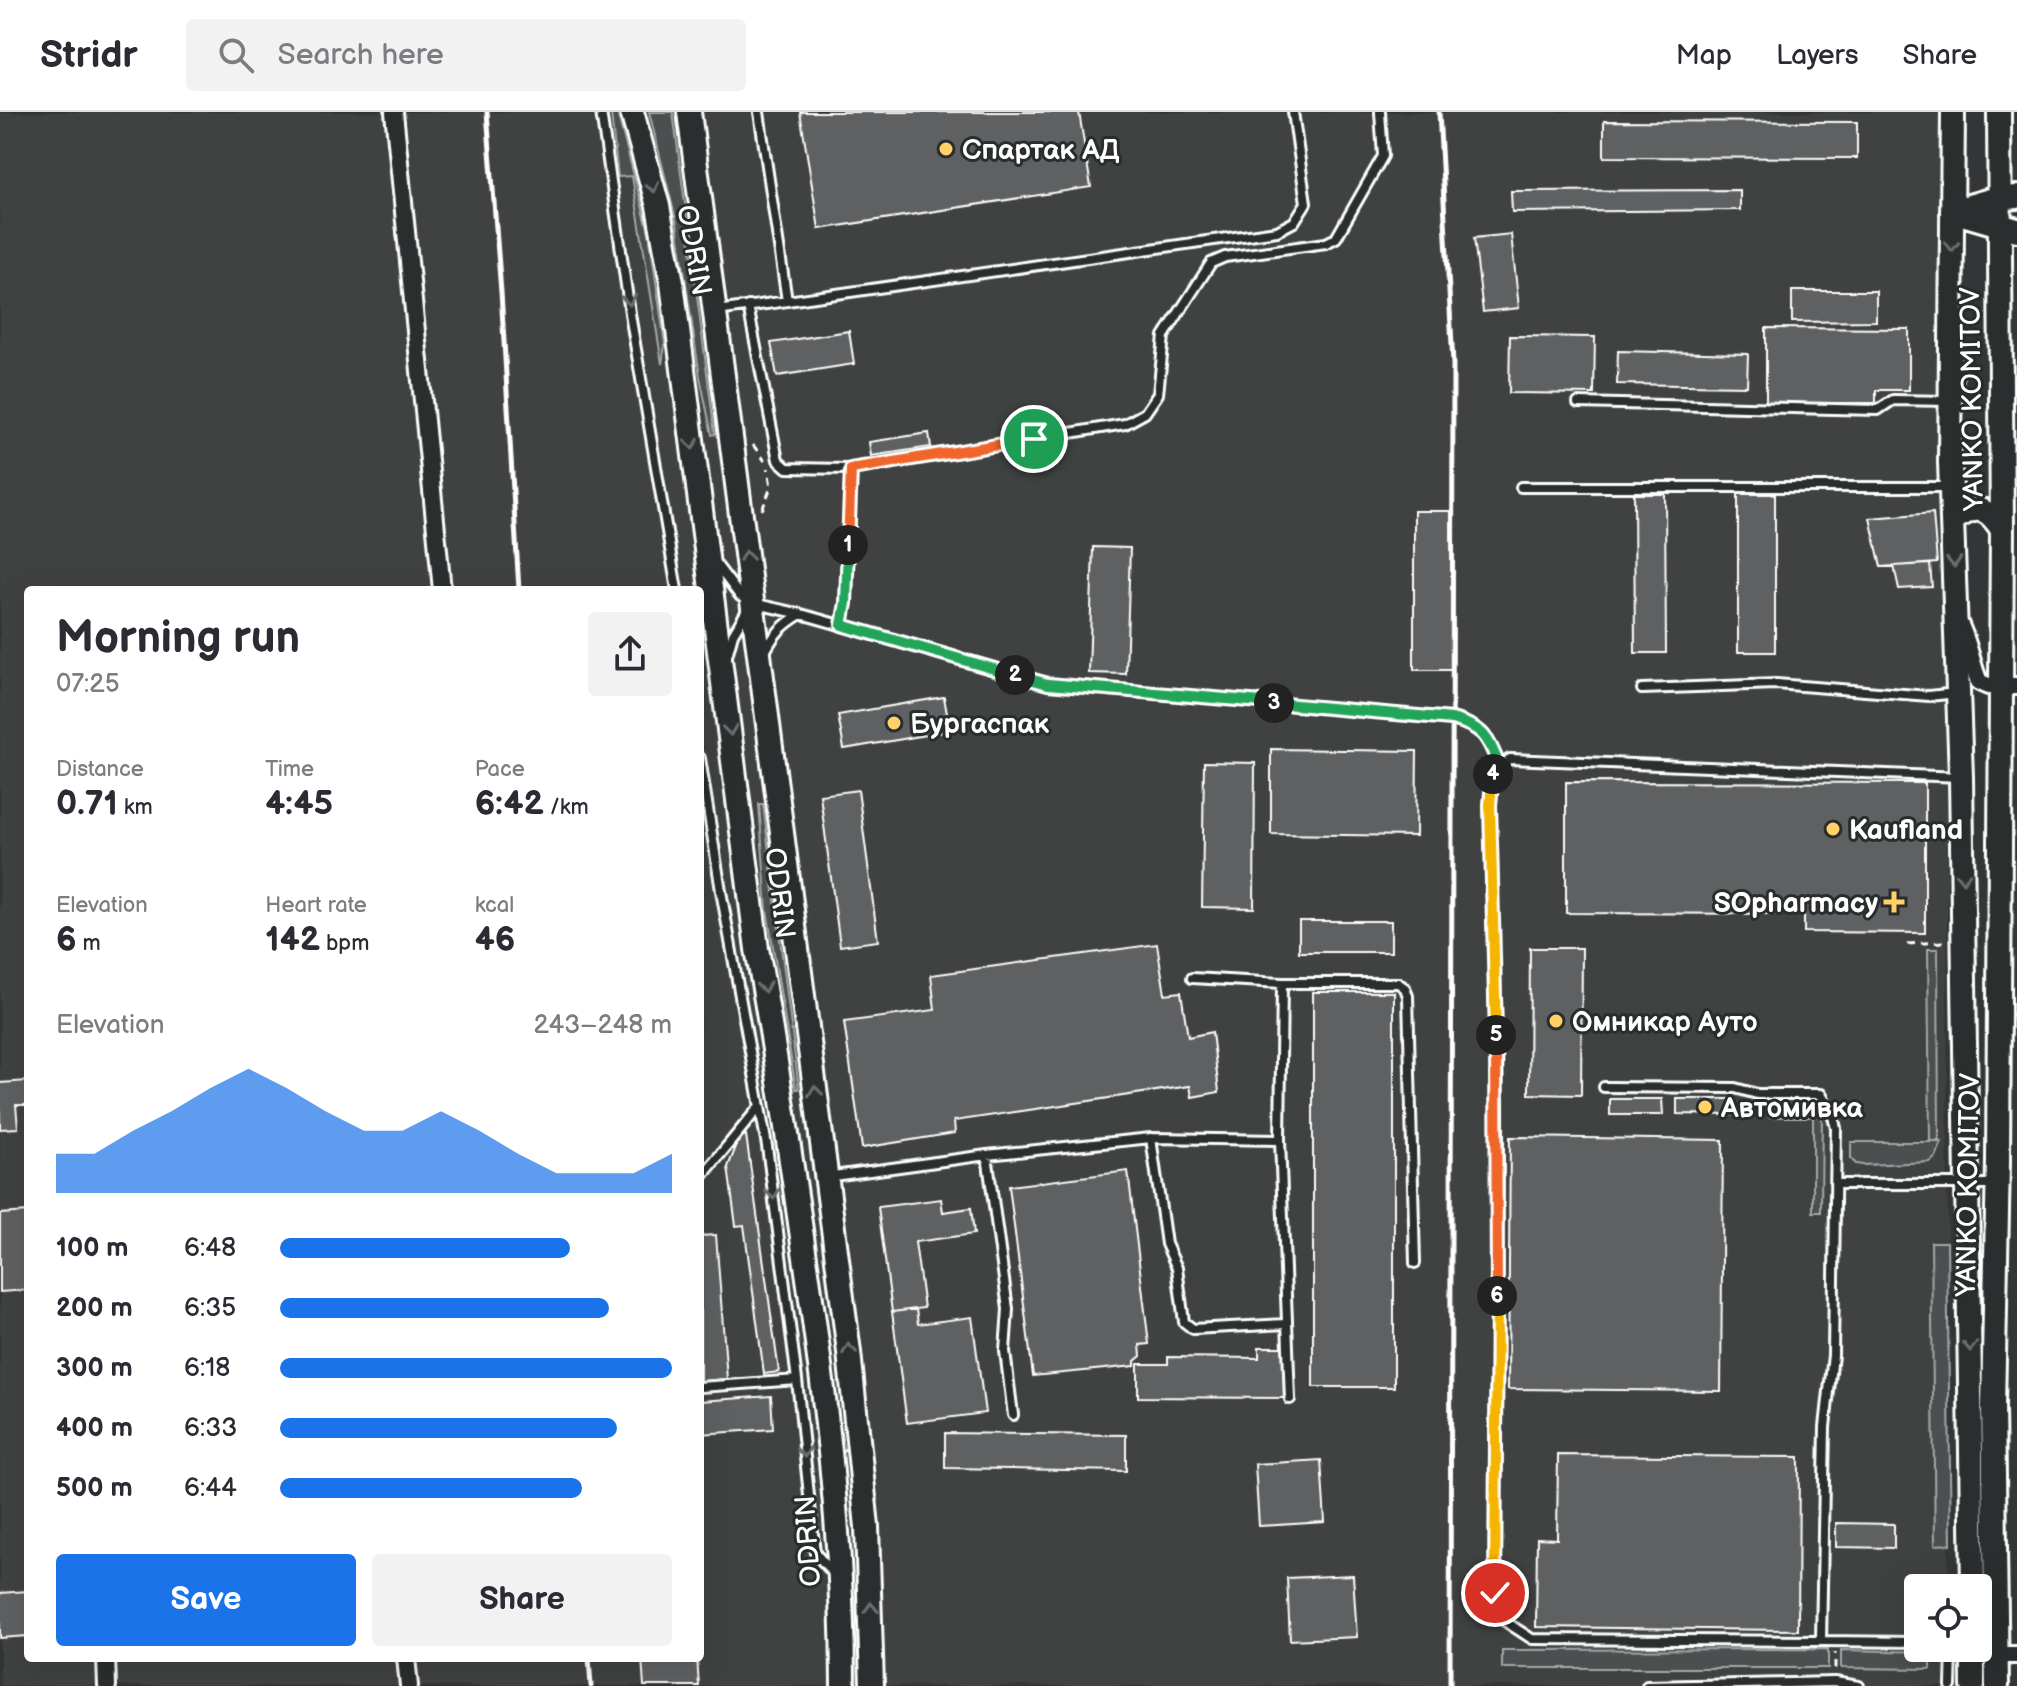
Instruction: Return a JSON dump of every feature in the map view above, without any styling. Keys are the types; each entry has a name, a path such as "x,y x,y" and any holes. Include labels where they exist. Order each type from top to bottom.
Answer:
{"main road":[{"name":"ODRIN","path":"632,112 658,206 672,283 757,949 774,1041 828,1429 837,1516 843,1686"},
{"name":"ODRIN","path":"689,112 860,1450 867,1527 872,1686"},
{"name":"YANKO KOMITOV","path":"1953,112 1951,487 1961,777 1973,1574"},
{"name":"YANKO KOMITOV","path":"1997,1686 2007,1655 1993,1406 2009,686 2002,530 1999,293 2009,198 2000,123"},
{"path":"2000,123 2017,163"},
{"path":"1952,211 2009,198"},
{"path":"1952,211 2008,228"},
{"path":"1999,293 2017,266"},
{"path":"1953,520 1966,511 1985,511 1994,517 2002,530"},
{"path":"774,1041 787,1069 802,1156 825,1177"},
{"path":"1973,1662 1973,1686"}],"street":[{"path":"394,112 442,586"},
{"name":"YANKO KOMITOV","path":"1957,619 1968,640 1979,682 1988,686 2009,686"},
{"path":"106,1662 107,1686"},
{"path":"406,1662 409,1686"}],"lane":[{"path":"601,112 631,320 676,586"},
{"path":"759,112 787,301"},
{"path":"715,311 1277,231 1294,222 1306,203 1293,112"},
{"path":"748,306 778,460 781,466 787,468 851,469 1125,424 1145,413 1158,394 1164,336 1211,263 1225,257 1326,243 1336,238 1383,156 1380,112"},
{"path":"1578,403 1878,410 1893,400 1950,401"},
{"path":"842,625 846,603 851,469"},
{"path":"1521,487 1951,487"},
{"path":"706,551 731,585 752,603 842,625 1048,684 1452,719 1471,724 1486,735 1499,765"},
{"path":"723,675 733,634 752,603"},
{"path":"761,662 773,635 783,624 801,614"},
{"path":"1642,689 1776,684 1929,696 1959,693"},
{"path":"1904,1642 1532,1639 1506,1622 1495,1593 1498,1106 1490,805 1492,776 1499,765 1510,759 1961,777"},
{"path":"704,783 760,1106 797,1380 815,1553 840,1581"},
{"path":"1192,978 1282,983 1398,983 1405,988 1408,996 1415,1263"},
{"path":"1282,983 1280,1140 1290,1399"},
{"path":"1604,1087 1735,1088 1757,1094 1821,1094 1832,1113 1836,1128 1833,1355 1825,1427 1821,1641"},
{"path":"704,1174 760,1106"},
{"path":"825,1177 987,1155 1151,1138 1280,1140"},
{"path":"1151,1138 1166,1244 1177,1268 1184,1322 1193,1329 1286,1324"},
{"path":"987,1155 1008,1309 1005,1351 1013,1415"},
{"path":"1835,1184 1998,1184"},
{"path":"704,1387 797,1380"},
{"path":"1951,1686 1952,1662"},
{"path":"1647,1686 1835,1682 1859,1686"}],"path":[{"path":"1907,944 1952,942"},
{"path":"1835,1682 1836,1641"}],"shaded area":[{"path":"0,112 1946,112 1948,1574 1904,1574 1904,1662 1948,1662 1948,1686 0,1686"},
{"path":"617,112 649,232 665,344 662,364 632,176 618,177 611,114"},
{"path":"649,112 673,112 715,434 712,435 677,224"},
{"path":"759,804 763,804 799,1089 796,1089 767,910"},
{"path":"1928,949 1938,949 1939,1141 1930,1141"},
{"path":"1769,1108 1822,1108 1821,1212 1813,1212 1813,1117 1769,1117"},
{"path":"1851,1142 1942,1142 1936,1157 1930,1162 1863,1165 1851,1159"},
{"path":"1931,1242 1947,1242 1951,1544 1935,1545"},
{"path":"1828,1649 1828,1668 1502,1668 1502,1650"},
{"path":"1841,1650 1904,1651 1904,1662 1931,1662 1931,1669 1841,1668"}],"building":[{"name":"Спартак АД","path":"800,112 1079,112 1091,187 819,229"},
{"path":"1604,121 1857,122 1857,158 1604,157"},
{"path":"1740,190 1740,210 1512,212 1511,191"},
{"path":"1511,234 1519,308 1483,312 1474,238"},
{"path":"1792,291 1876,291 1876,321 1792,322"},
{"path":"1766,328 1909,329 1909,390 1876,390 1876,403 1766,403"},
{"path":"849,331 854,364 777,376 771,343"},
{"path":"1510,336 1595,337 1594,394 1509,393"},
{"path":"1618,351 1748,354 1747,386 1617,384"},
{"path":"929,433 931,447 871,456 869,442"},
{"path":"1634,494 1665,494 1666,653 1635,653"},
{"path":"1738,494 1775,494 1775,652 1738,652"},
{"path":"1414,511 1451,511 1452,670 1414,670"},
{"path":"1933,513 1937,563 1881,567 1870,518"},
{"path":"1093,547 1130,548 1126,674 1089,673"},
{"path":"1930,564 1932,587 1899,589 1894,566"},
{"name":"Бургаспак","path":"944,697 950,731 844,749 838,715"},
{"path":"1271,749 1417,751 1416,836 1271,834"},
{"path":"1204,762 1255,763 1254,908 1202,907"},
{"path":"1566,782 1925,783 1925,933 1804,932 1804,914 1566,913"},
{"path":"858,790 878,941 840,946 820,795"},
{"path":"1299,921 1391,921 1391,952 1299,952"},
{"path":"1157,944 1165,994 1181,992 1188,1037 1212,1032 1219,1092 1192,1097 1190,1086 954,1121 955,1133 862,1148 844,1022 935,1010 931,975"},
{"name":"Омникар Ауто","path":"1530,948 1582,948 1581,1095 1529,1094"},
{"path":"1313,992 1394,992 1394,1387 1313,1387"},
{"path":"24,1081 24,1105 16,1105 18,1128 0,1129 0,1083"},
{"name":"Автомивка","path":"1610,1099 1662,1099 1663,1115 1610,1115"},
{"name":"Автомивка","path":"1677,1099 1734,1099 1733,1115 1677,1114"},
{"path":"746,1135 779,1372 764,1374 744,1225 736,1226 728,1167 740,1137"},
{"path":"1510,1137 1723,1140 1721,1391 1508,1389"},
{"path":"1128,1171 1149,1344 1140,1345 1141,1356 1135,1361 1135,1366 1033,1376 1009,1186"},
{"path":"941,1199 943,1212 971,1208 974,1234 915,1242 924,1308 892,1312 878,1207"},
{"path":"24,1212 24,1290 0,1292 0,1214"},
{"path":"716,1235 727,1379 704,1381 704,1236"},
{"path":"916,1309 918,1324 972,1317 985,1413 907,1423 892,1312"},
{"path":"1259,1347 1283,1347 1284,1398 1138,1397 1138,1364 1168,1364 1168,1357 1259,1358"},
{"path":"771,1396 773,1429 704,1434 704,1401"},
{"path":"945,1433 1126,1435 1126,1471 945,1468"},
{"path":"1558,1455 1799,1457 1798,1630 1536,1627 1537,1538 1557,1539"},
{"path":"1321,1460 1325,1522 1259,1526 1255,1464"},
{"path":"1836,1523 1894,1524 1894,1548 1836,1547"},
{"path":"1353,1575 1357,1637 1290,1640 1287,1578"},
{"path":"24,1591 24,1636 0,1638 0,1593"},
{"path":"642,1662 697,1662 699,1686 644,1686"}],"railway":[{"path":"487,112 519,586"},
{"path":"1439,112 1453,363 1450,1686"},
{"path":"589,1662 591,1686"}],"place":[{"name":"Спартак АД","path":"946,149"},
{"name":"Бургаспак","path":"894,723"},
{"name":"Kaufland","path":"1833,829"},
{"name":"SOpharmacy","path":"1894,902"},
{"name":"Омникар Ауто","path":"1556,1021"},
{"name":"Автомивка","path":"1705,1107"}],"route":[{"path":"1034,439 851,469 846,603 842,625 1048,684 1452,719 1471,724 1486,735 1499,765 1492,776 1490,805 1498,1106 1495,1593"}]}
